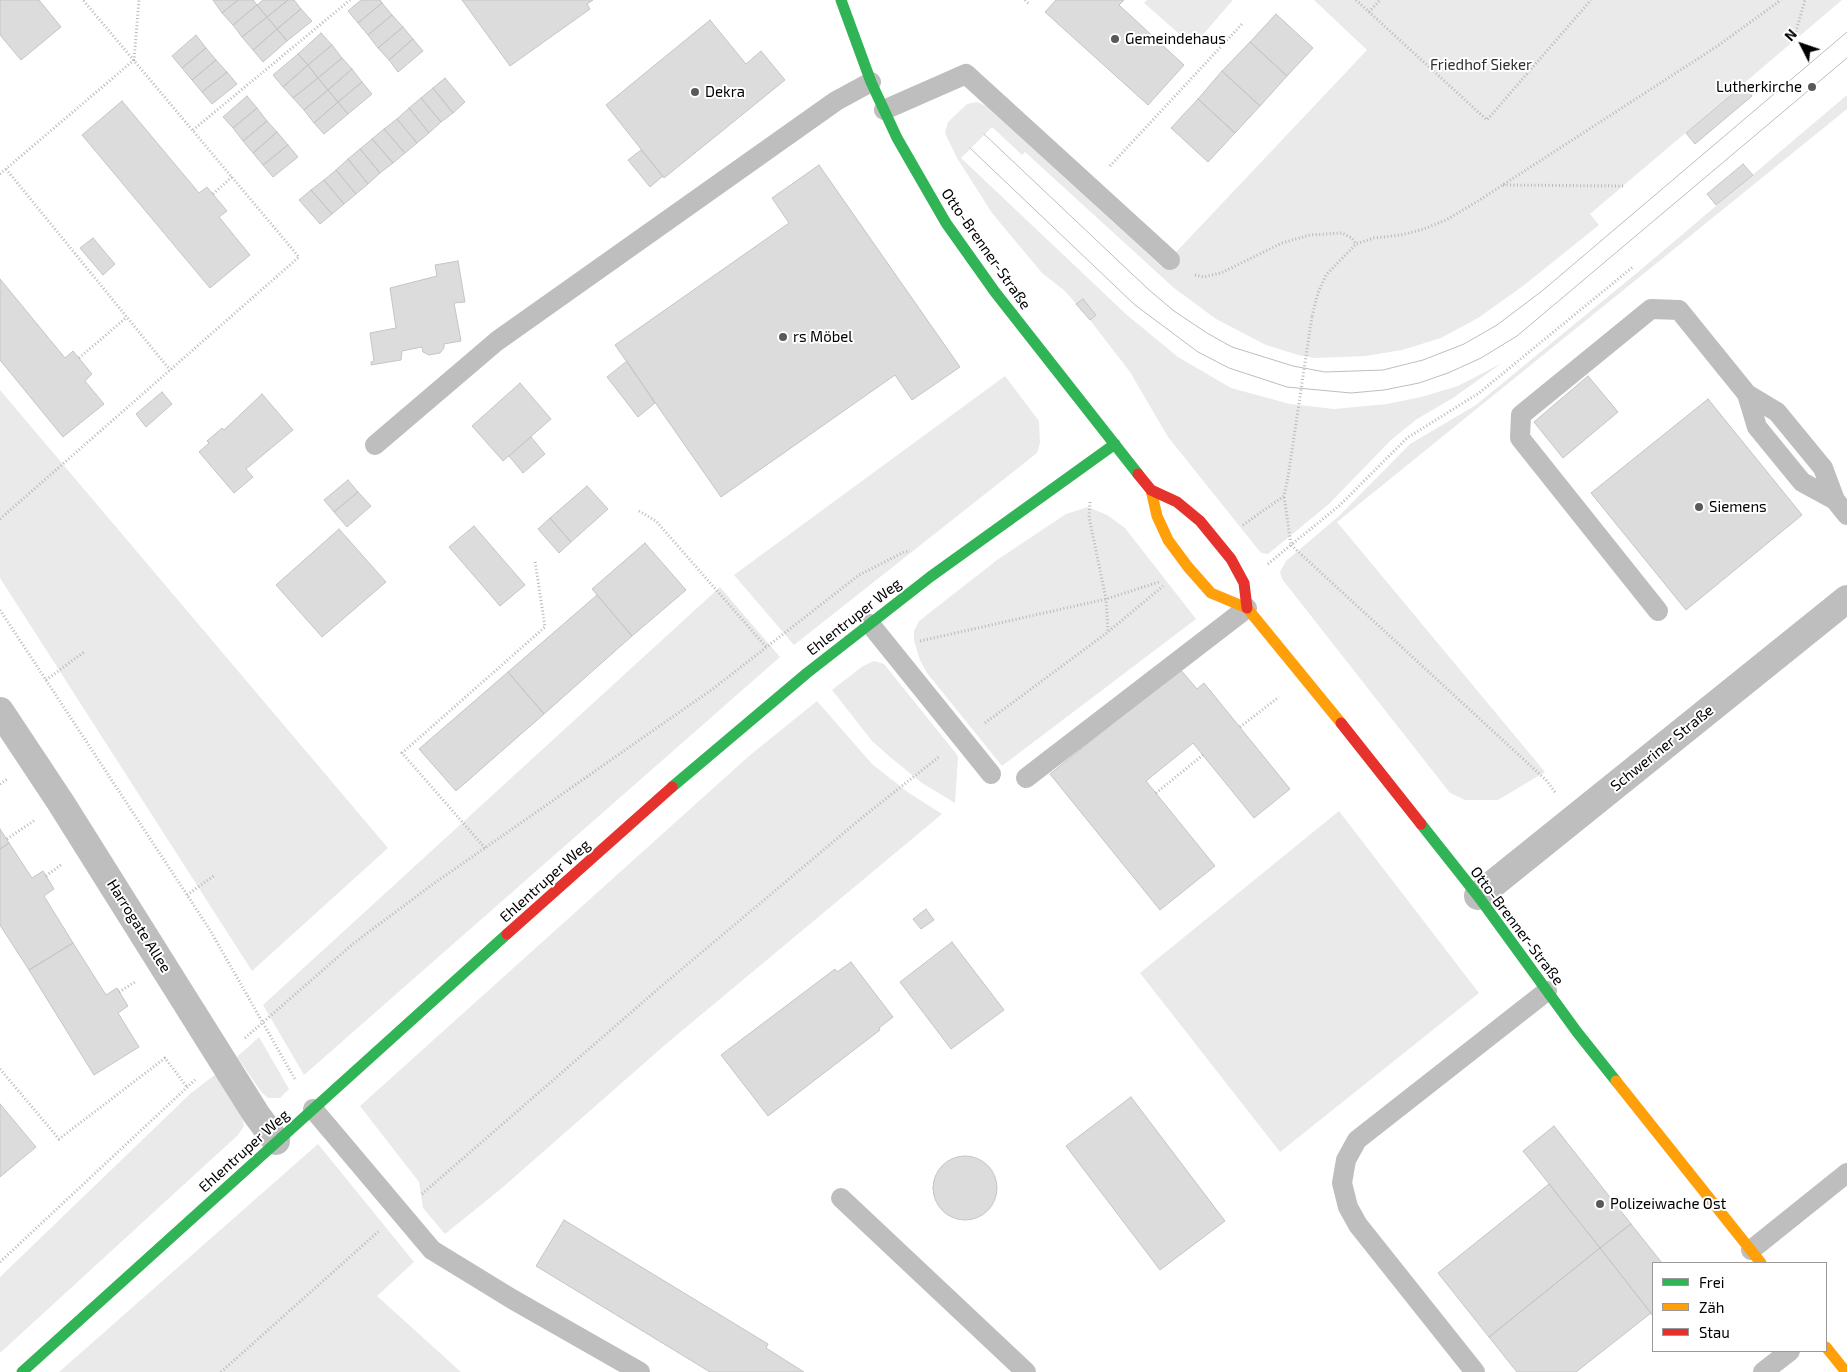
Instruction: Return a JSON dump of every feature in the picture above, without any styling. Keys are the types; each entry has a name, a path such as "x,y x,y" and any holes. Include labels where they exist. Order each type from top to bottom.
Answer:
{"street":[{"name":"Otto-Brenner-Straße","path":"841,0 884,110 914,170 951,230 995,292 1151,490 1157,516 1168,540 1211,593 1247,608 1304,677 1478,896 1547,991 1756,1257"},
{"name":"Ehlentruper Weg","path":"22,1372 276,1141 695,767 807,673 930,577 1115,444"},
{"name":"Otto-Brenner-Straße","path":"1151,490 1177,502 1200,521 1231,559 1244,583 1247,608"},
{"name":"Schweriner Straße","path":"1478,896 1847,599"},
{"name":"Harrogate Allee","path":"0,711 66,811 256,1114 276,1141"},
{"path":"1827,1348 1846,1372"}],"lane":[{"path":"884,110 966,74 1170,260"},
{"path":"374,444 498,341 836,101 872,82"},
{"path":"1658,612 1520,438 1521,415 1651,310 1679,310 1747,394 1777,412 1824,468 1841,508"},
{"path":"1747,394 1757,428 1802,482 1841,508"},
{"path":"1026,778 1247,608"},
{"path":"870,624 992,774"},
{"path":"1475,1372 1358,1225 1348,1208 1342,1183 1346,1160 1357,1140 1547,991"},
{"path":"313,1108 432,1250 449,1262 640,1372"},
{"path":"1756,1257 1847,1173"},
{"path":"841,1198 1026,1372"},
{"path":"1763,1372 1789,1352"}],"path":[{"path":"0,519 299,257 83,0"},
{"path":"0,174 134,60 139,0"},
{"path":"193,130 350,0"},
{"path":"1025,0 1030,4"},
{"path":"1356,0 1487,120 1590,0"},
{"path":"1370,12 1380,0"},
{"path":"1574,819 1546,780 1291,545 1284,496 1312,316 1318,293 1326,275 1356,244 1374,238 1401,235 1446,220 1716,47 1781,0"},
{"path":"1793,42 1805,0"},
{"path":"1090,187 1242,24"},
{"path":"6,168 170,370"},
{"path":"213,194 232,177"},
{"path":"1502,185 1625,186"},
{"path":"1170,260 1186,273 1204,277 1221,273 1282,243 1310,235 1342,234 1352,238 1356,244"},
{"path":"1244,583 1340,505 1407,438 1479,393 1634,266"},
{"path":"79,358 127,317"},
{"path":"1242,526 1284,496"},
{"path":"1091,499 1089,518 1106,599 1108,632"},
{"path":"639,511 656,521 767,648"},
{"path":"0,1262 187,1087 354,943 485,848 714,688 859,575 904,552 910,552 930,577"},
{"path":"485,848 402,753 545,627 535,560"},
{"path":"221,1372 400,1214 783,883 906,782 1108,632 1166,581 1106,599 917,642"},
{"path":"0,610 187,895 313,1108"},
{"path":"46,680 84,652"},
{"path":"1240,727 1304,677"},
{"path":"1156,793 1203,756"},
{"path":"0,784 8,778"},
{"path":"46,876 63,864"},
{"path":"187,895 215,875"},
{"path":"119,992 137,980"},
{"path":"0,1069 59,1139 165,1058 187,1087"}],"green space":[{"path":"1147,0 1233,0 1193,46 1144,3"},
{"name":"Friedhof Sieker","path":"1314,0 1842,0 1590,214 1599,225 1523,286 1478,318 1441,338 1402,350 1366,356 1314,358 1298,355 1266,345 1216,319 1174,288 1025,152 1022,155 992,127 961,158 1127,315 1178,357 1231,388 1290,404 1334,409 1387,404 1421,397 1458,386 1502,363 1453,398 1417,419 1391,440 1329,504 1268,554 1261,553 1168,437 1130,372 1090,320 1096,315 1083,299 1076,304 1065,291 1042,273 992,213 957,158 945,133 948,122 967,104 977,102 986,106 1162,267 1367,50"},
{"path":"1847,95 1847,109 1337,522 1545,772 1498,800 1465,800 1450,793 1282,579 1280,572 1286,561 1339,516 1410,444 1476,405 1638,272"},
{"path":"1005,376 1039,421 1040,443 1037,453 794,645 734,575"},
{"path":"0,390 388,848 252,971 0,578"},
{"path":"1088,507 1107,515 1125,528 1196,619 1002,766 927,673 920,660 914,641 914,631 919,621 997,560 1066,514"},
{"path":"720,587 780,657 304,1075 263,1005"},
{"path":"874,661 884,664 958,756 955,803 922,783 872,741 832,690 863,666"},
{"path":"817,701 872,764 909,793 942,814 666,1044 502,1188 445,1234 423,1208 419,1182 360,1106 749,756"},
{"path":"1339,811 1479,993 1280,1152 1140,973"},
{"path":"259,1037 289,1089 280,1098 268,1098 262,1093 237,1057"},
{"path":"216,1074 242,1118 244,1126 238,1135 0,1353 0,1277 191,1093"},
{"path":"318,1144 414,1262 377,1296 461,1372 59,1372"}],"building":[{"path":"0,0 39,0 61,27 21,60 0,35"},
{"path":"213,0 238,0 222,13"},
{"path":"238,0 253,0 257,5 233,25 222,13"},
{"path":"263,0 288,0 267,17 257,5"},
{"path":"288,0 294,0 301,9 277,29 267,17"},
{"path":"361,0 380,0 382,3 358,23 348,11"},
{"path":"462,0 593,0 587,4 590,9 510,66"},
{"name":"Gemeindehaus","path":"1056,0 1124,0 1119,5 1184,65 1148,105 1045,12"},
{"path":"382,3 392,15 368,35 358,23"},
{"path":"257,5 267,17 242,37 233,25"},
{"path":"301,9 312,21 287,41 277,29"},
{"path":"1276,14 1313,48 1287,76 1250,42"},
{"path":"392,15 403,27 378,48 368,35"},
{"path":"267,17 277,29 253,50 242,37"},
{"name":"Dekra","path":"710,20 746,64 761,51 785,80 664,178 606,105"},
{"path":"403,27 413,39 389,60 378,48"},
{"path":"277,29 287,41 263,62 253,50"},
{"path":"321,33 332,45 308,65 298,54"},
{"path":"196,35 206,48 182,68 172,56"},
{"path":"413,39 423,51 398,72 389,60"},
{"path":"1250,42 1287,76 1260,106 1222,71"},
{"path":"332,45 342,58 318,78 308,65"},
{"path":"206,48 216,60 192,80 182,68"},
{"path":"298,54 308,65 283,87 273,75"},
{"path":"342,58 352,69 328,90 318,78"},
{"path":"216,60 227,72 202,92 192,80"},
{"path":"308,65 318,78 293,98 283,87"},
{"path":"352,69 362,82 338,102 328,90"},
{"path":"1222,71 1260,106 1235,133 1198,99"},
{"path":"227,72 237,84 212,104 202,92"},
{"path":"318,78 328,90 304,110 293,98"},
{"path":"445,78 465,102 453,113 433,88"},
{"path":"362,82 372,94 348,114 338,102"},
{"path":"1743,85 1752,96 1695,144 1686,133"},
{"path":"433,88 453,113 441,122 421,98"},
{"path":"328,90 338,102 314,123 304,110"},
{"path":"247,96 257,108 233,128 223,117"},
{"path":"421,98 441,122 429,133 409,108"},
{"path":"1198,99 1235,133 1208,162 1171,128"},
{"path":"122,101 199,193 207,187 227,211 219,217 250,255 210,288 82,135"},
{"path":"338,102 348,114 324,134 314,123"},
{"path":"257,108 267,121 243,141 233,128"},
{"path":"409,108 429,133 417,143 397,119"},
{"path":"397,119 417,143 405,153 384,129"},
{"path":"267,121 277,132 253,153 243,141"},
{"path":"384,129 405,153 393,163 372,139"},
{"path":"277,132 288,145 263,165 253,153"},
{"path":"372,139 393,163 380,173 360,149"},
{"path":"288,145 298,157 273,177 263,165"},
{"path":"360,149 380,173 368,184 348,159"},
{"path":"641,150 663,176 650,187 628,160"},
{"path":"348,159 368,184 356,194 336,170"},
{"path":"1743,164 1753,175 1716,205 1707,194"},
{"name":"rs Möbel","path":"819,165 960,367 912,400 895,375 721,497 615,345 789,223 772,198"},
{"path":"336,170 356,194 344,204 324,180"},
{"path":"324,180 344,204 332,214 311,190"},
{"path":"311,190 332,214 320,224 299,200"},
{"path":"93,238 115,264 103,275 80,248"},
{"path":"458,261 465,302 454,303 461,341 444,344 444,348 440,353 429,355 423,352 422,347 402,351 401,360 371,365 371,362 374,361 370,333 396,328 390,288 437,276 435,265"},
{"path":"0,279 65,358 73,351 92,374 85,381 104,404 63,437 0,360"},
{"path":"1083,299 1096,315 1090,320 1076,304"},
{"path":"627,361 655,403 638,417 607,377"},
{"path":"1588,376 1618,412 1563,458 1534,422"},
{"path":"520,383 551,419 503,461 472,426"},
{"path":"162,392 172,404 146,427 136,414"},
{"path":"262,394 293,430 246,469 253,477 234,493 199,452 209,443 207,441 222,428 224,430"},
{"name":"Siemens","path":"1708,399 1802,515 1686,610 1591,493"},
{"path":"531,437 545,454 523,473 509,456"},
{"path":"348,480 358,492 334,512 324,500"},
{"path":"587,486 608,509 571,542 550,518"},
{"path":"358,492 371,506 347,527 334,512"},
{"path":"550,518 571,542 559,553 538,529"},
{"path":"474,526 525,585 500,606 449,547"},
{"path":"339,529 386,582 322,637 276,585"},
{"path":"645,543 686,590 632,636 592,589"},
{"path":"597,595 632,636 544,714 508,672"},
{"path":"1180,669 1197,689 1204,683 1290,789 1254,818 1193,743 1146,781 1215,866 1160,910 1050,774"},
{"path":"508,672 544,714 456,791 419,749"},
{"path":"0,829 9,843 0,849"},
{"path":"9,843 32,878 43,871 54,889 44,896 73,943 29,970 0,925 0,849"},
{"path":"926,909 934,920 921,929 913,919"},
{"path":"952,942 1004,1010 951,1049 900,982"},
{"path":"73,943 106,995 117,988 128,1006 118,1013 139,1047 94,1075 29,970"},
{"path":"851,962 893,1017 879,1028 880,1030 768,1116 721,1055 835,969 837,972"},
{"path":"1131,1097 1225,1221 1160,1270 1066,1146"},
{"path":"0,1104 36,1147 0,1177"},
{"path":"1554,1126 1631,1224 1600,1248 1523,1151"},
{"path":"965,1156 983,1162 991,1170 997,1188 991,1206 983,1214 965,1220 947,1214 939,1206 933,1188 939,1170 947,1162"},
{"path":"1549,1184 1600,1248 1489,1337 1438,1273"},
{"path":"564,1220 768,1344 766,1348 804,1372 710,1372 536,1266"},
{"path":"1631,1224 1661,1262 1652,1262 1652,1315 1600,1248"},
{"path":"1600,1248 1651,1313 1576,1372 1517,1372 1489,1337"}],"tram line":[{"path":"984,134 1148,289 1174,311 1207,333 1232,347 1293,366 1325,372 1383,370 1423,360 1464,344 1497,325 1542,291 1847,32"},
{"path":"970,148 1135,305 1198,352 1229,368 1287,387 1351,393 1384,390 1419,383 1448,373 1481,358 1517,336 1847,58"}],"traffic: fast":[{"path":"841,0 871,82 897,138 946,223 995,292 1138,474"},
{"path":"672,787 807,673 930,577 1115,444"},
{"path":"1421,824 1478,896 1577,1032 1616,1081"},
{"path":"22,1372 507,934"}],"traffic: slow":[{"path":"1151,490 1157,516 1168,540 1188,567 1211,593 1247,608 1341,723"},
{"path":"1616,1081 1760,1262"},
{"path":"1827,1348 1846,1372"}],"traffic: jam":[{"path":"1138,474 1151,490 1177,502 1200,521 1231,559 1244,583 1247,608"},
{"path":"1341,723 1421,824"},
{"path":"507,934 672,787"}],"place":[{"name":"Gemeindehaus","path":"1115,39"},
{"name":"Lutherkirche","path":"1812,87"},
{"name":"Dekra","path":"695,92"},
{"name":"rs Möbel","path":"783,337"},
{"name":"Siemens","path":"1699,507"},
{"name":"Polizeiwache Ost","path":"1600,1204"}]}
